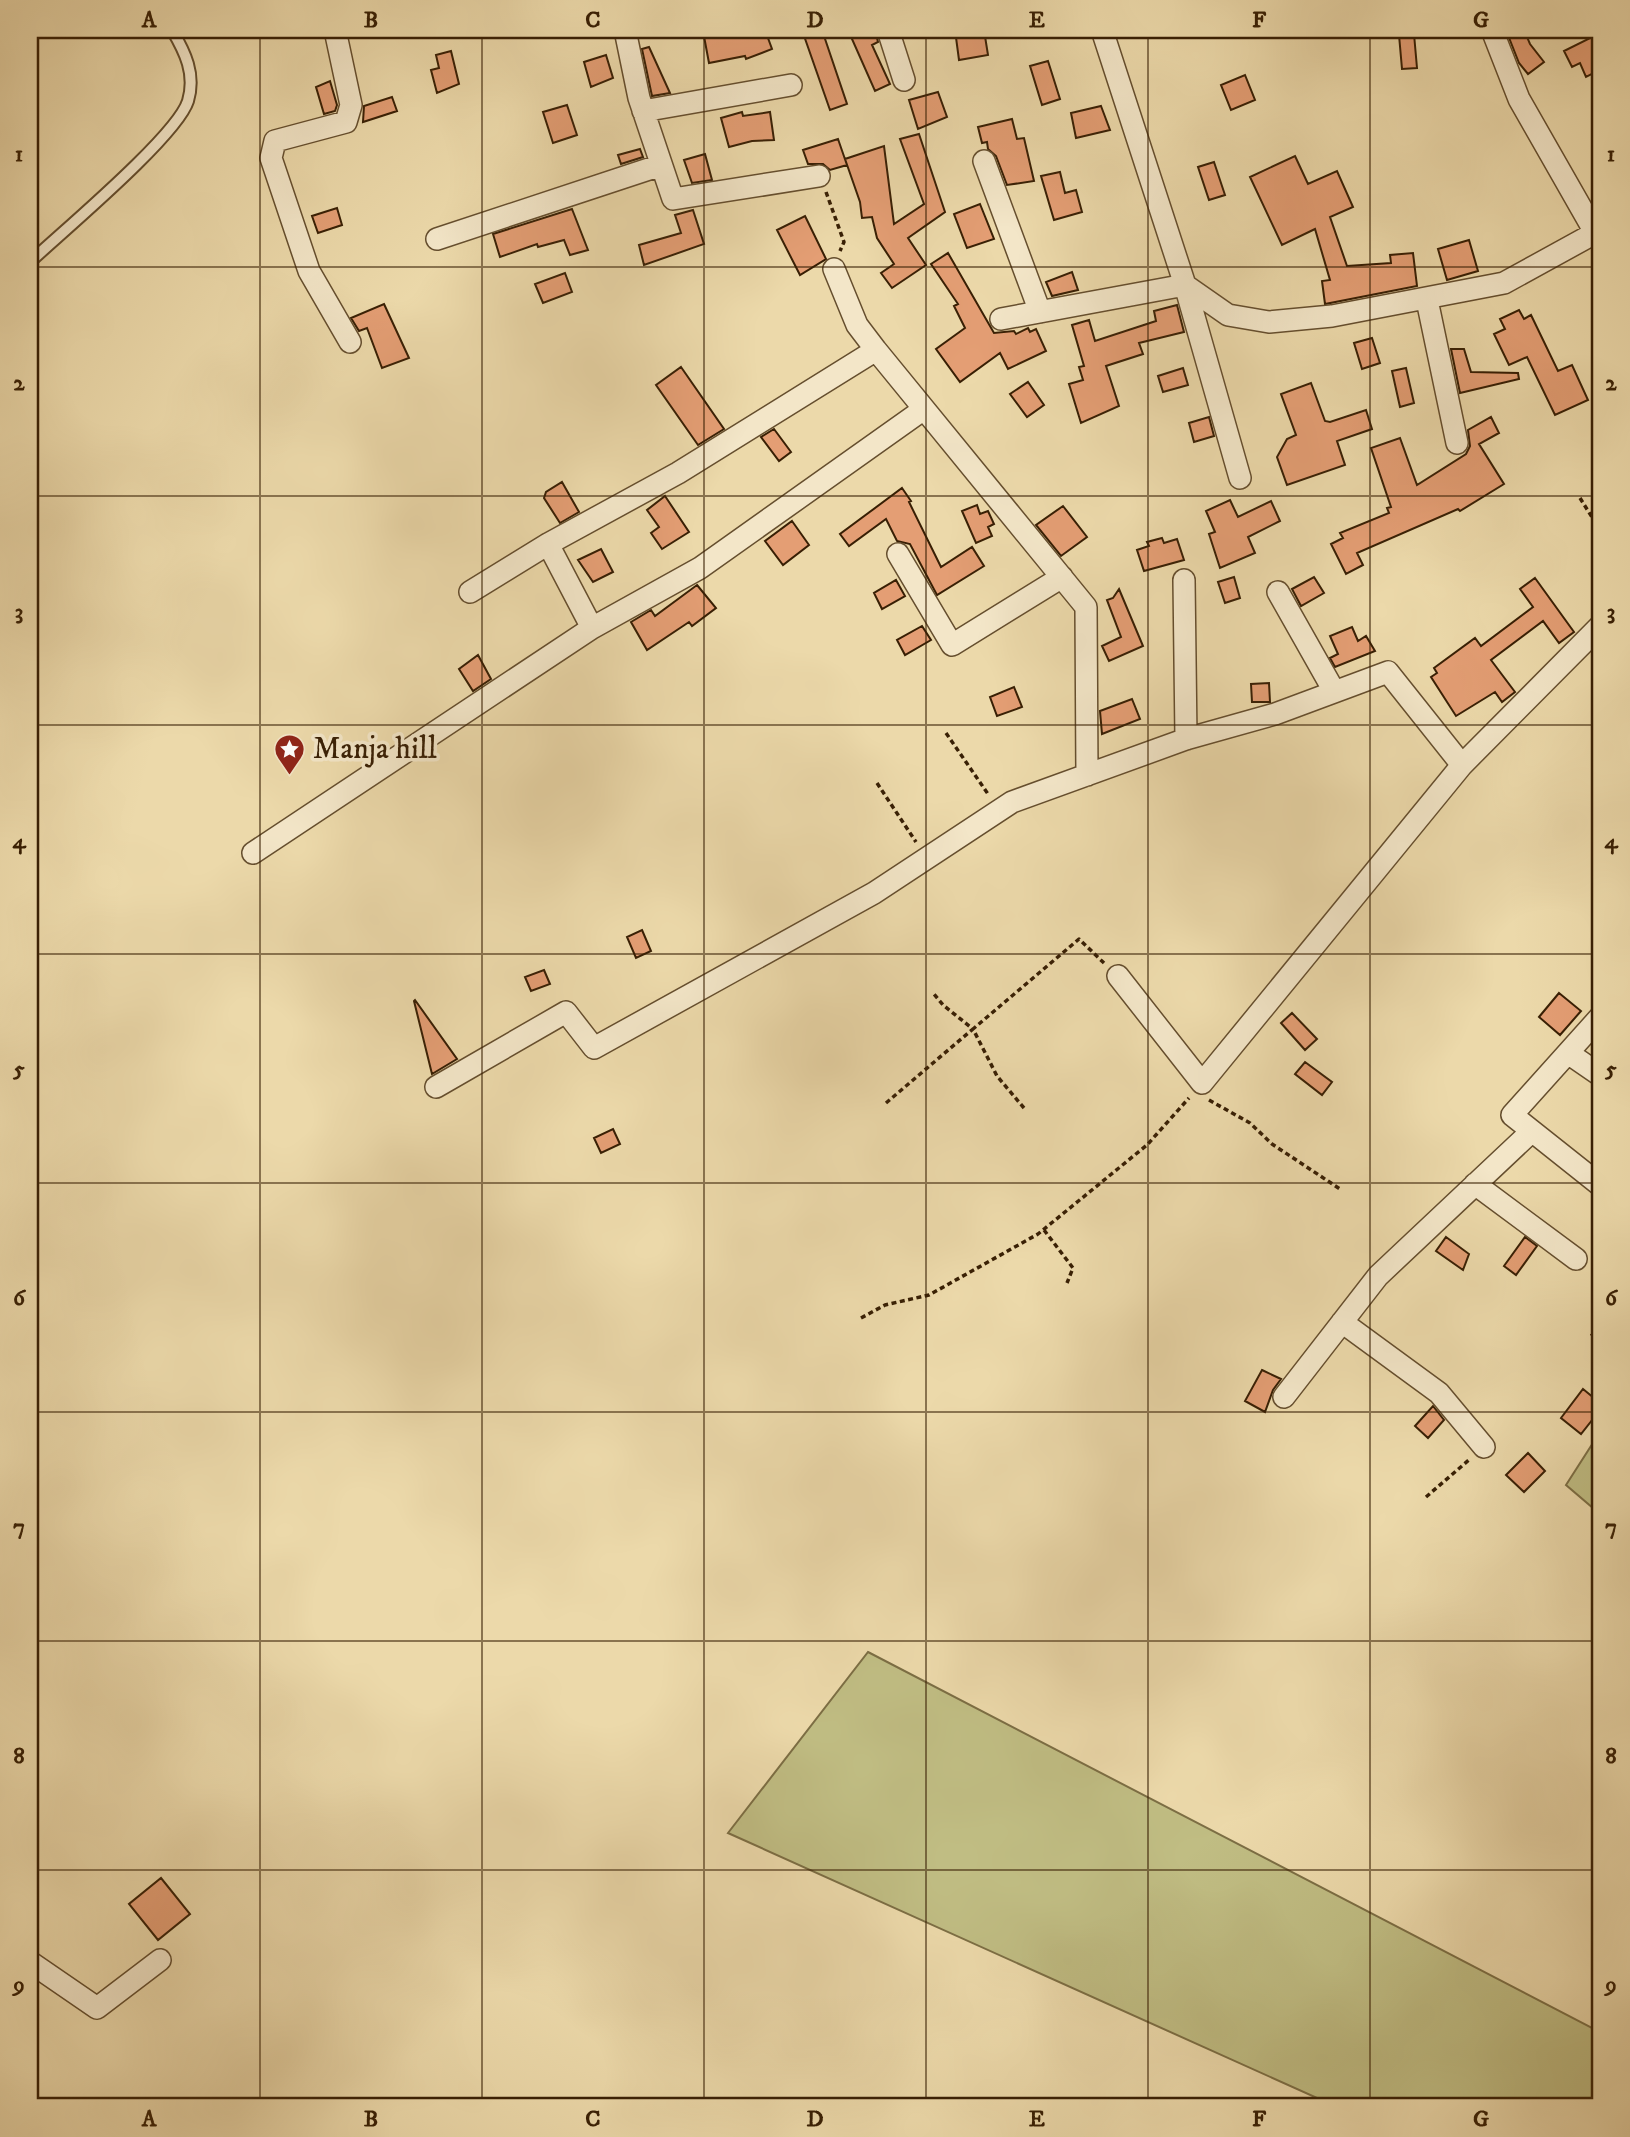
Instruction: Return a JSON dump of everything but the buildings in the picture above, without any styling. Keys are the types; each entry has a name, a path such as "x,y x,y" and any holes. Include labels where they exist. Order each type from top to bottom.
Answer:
{"street":[{"path":"335,30 351,105 345,122 275,141 271,158 309,271 350,342"},
{"path":"625,30 643,111 673,199 819,176"},
{"path":"888,30 904,80"},
{"path":"1102,30 1185,285 1240,478"},
{"path":"1001,319 1185,285 1228,315 1269,322 1332,316 1427,300 1504,283 1598,237 1519,99 1492,30"},
{"path":"643,111 792,85"},
{"path":"984,160 1040,312"},
{"path":"437,239 661,165"},
{"path":"834,269 857,325 1086,607 1087,775"},
{"path":"1427,300 1457,443"},
{"path":"470,592 548,544 678,473 876,350"},
{"path":"253,853 592,628 700,568 924,409"},
{"path":"548,544 592,628"},
{"path":"898,554 952,645 1062,577"},
{"path":"1184,580 1186,738"},
{"path":"1278,592 1334,691"},
{"path":"1118,976 1202,1083 1462,765 1600,626"},
{"path":"436,1087 566,1012 594,1048 873,893 1012,802 1186,738 1275,714 1388,672 1462,765"},
{"path":"1600,1017 1512,1115 1600,1185"},
{"path":"1568,1053 1600,1076"},
{"path":"1284,1396 1378,1276 1532,1131"},
{"path":"1475,1184 1576,1258"},
{"path":"1342,1322 1439,1394 1484,1447"},
{"path":"30,1962 97,2008 160,1960"}],"lane":[{"path":"30,262 161,139 188,101 189,60 172,30"}],"path":[{"path":"819,176 844,242 834,269"},
{"path":"1580,498 1600,530"},
{"path":"946,733 999,810"},
{"path":"877,783 927,858"},
{"path":"886,1103 1079,939 1118,976"},
{"path":"934,994 973,1030 997,1076 1024,1108"},
{"path":"861,1318 885,1305 929,1295 1044,1230 1147,1145 1202,1083 1209,1101 1250,1123 1272,1144 1339,1189"},
{"path":"1044,1230 1073,1268 1067,1283"},
{"path":"1591,1336 1600,1329"},
{"path":"1426,1497 1484,1447"}],"shaded area":[{"path":"1600,1432 1600,1514 1566,1485"},
{"path":"868,1652 1600,2032 1600,2107 1337,2107 728,1833"}],"place":[{"name":"Manja hill","path":"290,776"}]}
